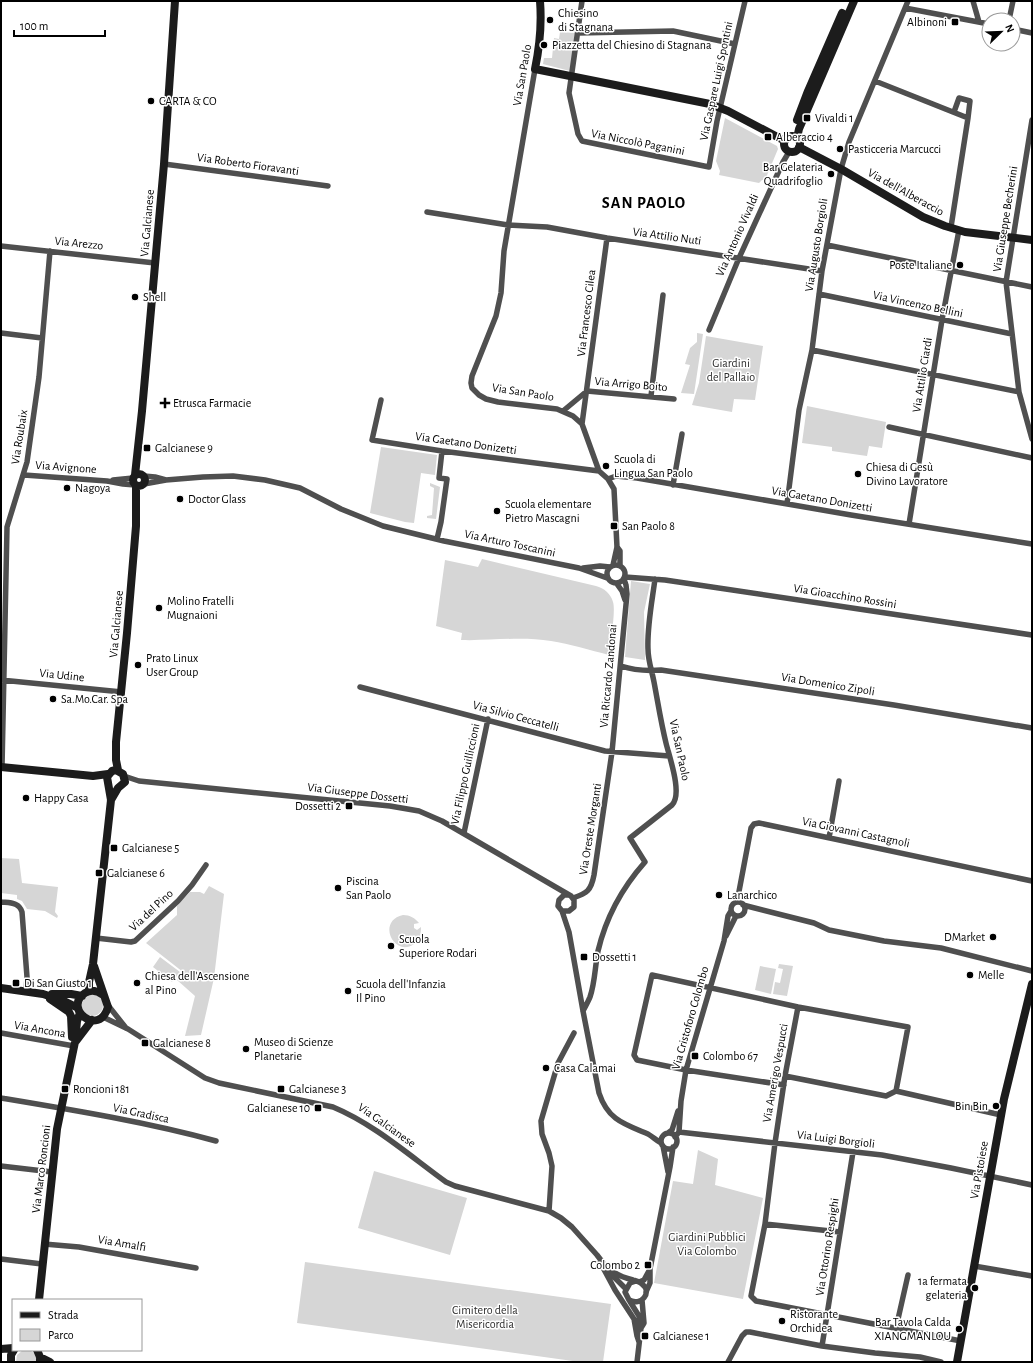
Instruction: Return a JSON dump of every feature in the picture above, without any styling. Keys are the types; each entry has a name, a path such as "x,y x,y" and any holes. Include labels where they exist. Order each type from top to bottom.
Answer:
{"street":[{"name":"Via Galcianese","path":"79,1011 79,1000 85,994 93,964 111,800 114,750 122,692 132,584 139,480 138,447 164,164 175,1"},
{"name":"Via San Paolo","path":"540,1 542,20 541,35 508,224 496,316 472,376 471,383 472,388 486,399 498,402 557,409 572,416 582,424"},
{"path":"571,76 582,1"},
{"name":"Via Gaspare Luigi Spontini","path":"710,167 717,121 745,1"},
{"path":"785,141 785,148 789,152 795,152 799,147 800,143 795,137 794,127 808,91 848,1"},
{"path":"795,137 854,1"},
{"name":"Via Augusto Borgioli","path":"787,504 799,410 812,350 822,270 841,169 849,142 908,1"},
{"path":"905,8 979,22 973,1"},
{"path":"1010,12 1013,1"},
{"path":"578,33 673,31 735,44"},
{"path":"1021,31 1032,33"},
{"path":"535,69 710,104 721,108 785,141"},
{"name":"Via Niccolò Paganini","path":"571,76 570,97 578,134 582,141 710,167"},
{"path":"875,81 968,118"},
{"path":"951,227 970,101 959,98 954,112"},
{"name":"Via Giuseppe Becherini","path":"1032,120 1006,282 1019,392 1032,439"},
{"path":"785,141 788,138 795,137"},
{"name":"Via dell'Alberaccio","path":"799,147 841,169 923,217 959,230 1032,240"},
{"name":"Via Antonio Vivaldi","path":"709,330 739,258 789,152"},
{"name":"Via Roberto Fioravanti","path":"164,164 328,186"},
{"path":"427,212 508,224"},
{"name":"Via Attilio Nuti","path":"508,224 547,227 607,238 822,270"},
{"name":"Via Attilio Ciardi","path":"909,524 942,320 959,230"},
{"name":"Via Francesco Cilea","path":"582,424 607,238"},
{"path":"827,245 1032,287"},
{"name":"Via Arezzo","path":"1,246 155,263"},
{"name":"Via Roubaix","path":"2,768 4,526 24,475 27,462 39,377 50,251"},
{"name":"Via Vincenzo Bellini","path":"819,294 1012,334"},
{"path":"651,396 662,295"},
{"path":"1,333 42,338"},
{"path":"812,350 1019,392"},
{"path":"563,411 587,391"},
{"name":"Via Arrigo Boito","path":"587,391 674,399"},
{"name":"Via Gaetano Donizetti","path":"381,400 372,440 442,451 599,471"},
{"path":"582,424 599,471 608,479 614,489 617,547 611,566 607,571 607,578 612,583 621,583 625,578 625,570 620,566 611,566"},
{"path":"889,427 1032,458"},
{"path":"673,485 682,434"},
{"path":"437,539 447,479 439,478 442,451"},
{"name":"Via Avignone","path":"24,475 108,481 139,480 155,483 166,480"},
{"name":"Via Arturo Toscanini","path":"166,480 229,476 265,480 300,488 341,509 383,526 437,539 579,568 607,578"},
{"name":"Via Gaetano Donizetti","path":"608,479 616,476 1032,544"},
{"path":"617,547 620,551 620,566"},
{"name":"Via Arturo Toscanini","path":"579,568 611,566"},
{"path":"625,578 655,579"},
{"name":"Via Riccardo Zandonai","path":"612,752 627,594 625,578"},
{"name":"Via San Paolo","path":"583,1011 590,998 598,951 604,928 622,891 645,862 630,838 676,801 674,773 663,732 653,677 650,670 648,650 648,632 655,579"},
{"name":"Via Gioacchino Rossini","path":"655,579 1032,635"},
{"name":"Via Riccardo Zandonai","path":"617,584 622,591 625,603"},
{"name":"Via Domenico Zipoli","path":"621,666 626,668 661,670 777,687 1032,728"},
{"name":"Via Udine","path":"3,680 122,692"},
{"name":"Via Silvio Ceccatelli","path":"360,686 612,752 669,756"},
{"name":"Via Filippo Guilliccioni","path":"464,833 488,719"},
{"name":"Via Oreste Morganti","path":"571,896 586,892 590,889 592,884 612,752"},
{"path":"2,768 113,777 114,788 121,786"},
{"name":"Via Galcianese","path":"111,800 124,782 113,777"},
{"name":"Via Giuseppe Dossetti","path":"113,777 139,781 390,806 428,814 464,833 555,888 571,896"},
{"name":"Via Giuseppe Dossetti","path":"121,786 139,781"},
{"path":"829,838 840,781"},
{"name":"Via Giovanni Castagnoli","path":"737,902 751,828 754,824 759,823 1032,881"},
{"name":"Via del Pino","path":"96,938 131,942 135,941 178,901 192,885 206,865"},
{"path":"555,888 559,900 558,906 562,911 569,932 599,1094 602,1103 613,1117 630,1127 652,1136 669,1149 673,1147"},
{"path":"559,900 564,895 571,896 574,900 575,906 569,911 562,911"},
{"path":"1,902 17,905 20,907 22,912 27,977 26,992"},
{"path":"743,905 743,913 736,916 732,913 732,905 737,902 743,905 814,923 829,930 884,941 941,948 1032,971"},
{"path":"569,911 569,932"},
{"name":"Via Cristoforo Colombo","path":"646,1292 650,1283 650,1269 673,1147 676,1144 675,1137 679,1132 681,1101 686,1070 711,988 731,911"},
{"name":"Via Cristoforo Colombo","path":"724,941 736,916"},
{"name":"Via Galcianese","path":"93,964 103,995 108,1004 128,1029"},
{"path":"784,1085 686,1070 638,1061 634,1058 652,975 798,1007 908,1028 896,1091"},
{"path":"1,988 43,994 85,994 96,991 103,995"},
{"name":"Via Pistoiese","path":"957,1362 1001,1115 1013,1060 1032,988"},
{"path":"43,994 64,1001 79,1011 86,1019 92,1020 97,1020 103,1017 108,1004"},
{"path":"43,994 70,1012 71,1036 75,1044"},
{"name":"Via Amerigo Vespucci","path":"798,1007 774,1143 765,1224 751,1296 756,1301 827,1315"},
{"name":"Via Marco Roncioni","path":"39,1299 57,1129 75,1044 79,1011"},
{"name":"Via Galcianese","path":"103,1017 128,1029 205,1078 219,1083 333,1106 347,1112 378,1132 446,1182 455,1186 549,1211 569,1224 626,1289 626,1295 639,1316 641,1328 637,1362"},
{"name":"Via Marco Roncioni","path":"75,1044 92,1020"},
{"name":"Via Ancona","path":"1,1033 75,1044"},
{"path":"549,1211 552,1166 542,1134 541,1121 558,1063 574,1033"},
{"path":"785,1076 886,1096 896,1091 1001,1115"},
{"name":"Via Gradisca","path":"1,1098 61,1108 189,1134 216,1141"},
{"name":"Via Cristoforo Colombo","path":"668,1174 662,1145 666,1134 672,1130 681,1101"},
{"name":"Via Luigi Borgioli","path":"679,1132 882,1155 1032,1185"},
{"path":"652,1136 672,1134 675,1137"},
{"name":"Via Ottorino Respighi","path":"822,1346 853,1152"},
{"path":"1,1166 52,1172"},
{"path":"765,1224 840,1232"},
{"name":"Via Amalfi","path":"44,1244 79,1247 196,1268"},
{"name":"Via Galcianese","path":"597,1255 609,1280 634,1319 639,1342"},
{"path":"1,1258 42,1264"},
{"path":"974,1266 1032,1276"},
{"name":"Via Galcianese","path":"608,1269 618,1276 637,1282"},
{"name":"Via Cristoforo Colombo","path":"637,1282 644,1280 650,1269"},
{"path":"896,1328 908,1275"},
{"path":"626,1289 630,1284 637,1282 644,1286 646,1292 642,1300 635,1302 629,1300"},
{"name":"Via Galcianese","path":"641,1328 644,1323 642,1300"},
{"path":"827,1315 961,1341"},
{"path":"728,1362 742,1336 746,1332 822,1346 920,1357 941,1362"},
{"path":"1,1349 12,1349"},
{"path":"11,1361 13,1351"},
{"path":"1,1355 11,1361"},
{"path":"39,1356 50,1362"}],"green space":[{"path":"560,32 575,33 570,71 543,64 544,58 552,58 554,38 559,39"},
{"path":"725,118 777,146 778,149 765,180 762,180 759,183 719,175 720,171 716,161"},
{"path":"697,333 703,334 694,394 681,393 690,365 685,364 690,348 697,342"},
{"name":"Giardini del Pallaio","path":"706,336 763,346 755,400 734,399 732,412 692,405 699,383"},
{"path":"807,406 886,422 882,448 869,446 867,456 832,451 832,447 802,443"},
{"path":"381,447 437,455 435,475 421,473 414,523 370,513"},
{"path":"430,483 440,487 436,519 427,518 427,516 432,515 434,488 430,486"},
{"path":"482,559 596,586 604,590 611,596 614,607 609,655 551,641 517,639 461,640 462,633 436,626 445,560 478,567"},
{"path":"631,581 650,584 644,612 645,660 625,657"},
{"path":"1,858 19,859 22,883 58,887 55,912 58,916 57,918 45,911 27,909 22,901 17,899 17,895 1,893"},
{"path":"209,886 224,894 214,978 201,1035 185,1036 195,996 177,980 183,972 146,943 177,915 177,906 190,892 200,892 204,894"},
{"path":"403,915 414,918 419,923 414,924 414,928 417,930 421,927 418,941 407,947 400,946 395,943 389,931 391,924 395,919"},
{"path":"160,957 180,972 172,982 153,967"},
{"path":"779,964 793,966 787,996 773,994 775,982 780,983 783,969 778,968"},
{"path":"760,966 776,969 771,994 755,990"},
{"path":"92,994 100,997 103,1005 100,1013 92,1016 84,1013 81,1005 84,997"},
{"name":"Giardini Pubblici Via Colombo","path":"698,1150 718,1159 715,1185 763,1198 743,1299 654,1283 673,1181 693,1184"},
{"path":"374,1171 467,1198 450,1255 358,1228"},
{"name":"Cimitero della Misericordia","path":"305,1262 611,1304 603,1362 580,1362 297,1323"},
{"path":"22,1351 31,1351 33,1352 37,1362 16,1362 17,1355"}],"place":[{"name":"Chiesino di Stagnana","path":"550,20"},
{"name":"Albinoni","path":"955,22"},
{"name":"Piazzetta del Chiesino di Stagnana","path":"544,45"},
{"name":"CARTA & CO","path":"151,101"},
{"name":"Vivaldi 1","path":"807,118"},
{"name":"Alberaccio 4","path":"768,137"},
{"name":"Pasticceria Marcucci","path":"840,149"},
{"name":"Bar Gelateria Quadrifoglio","path":"831,174"},
{"name":"Poste Italiane","path":"960,265"},
{"name":"Shell","path":"135,297"},
{"name":"Etrusca Farmacie","path":"165,403"},
{"name":"Galcianese 9","path":"147,448"},
{"name":"Scuola di Lingua San Paolo","path":"606,466"},
{"name":"Chiesa di Gesù Divino Lavoratore","path":"858,474"},
{"name":"Nagoya","path":"67,488"},
{"name":"Doctor Glass","path":"180,499"},
{"name":"Scuola elementare Pietro Mascagni","path":"497,511"},
{"name":"San Paolo 8","path":"614,526"},
{"name":"Molino Fratelli Mugnaioni","path":"159,608"},
{"name":"Prato Linux User Group","path":"138,665"},
{"name":"Sa.Mo.Car. Spa","path":"53,699"},
{"name":"Happy Casa","path":"26,798"},
{"name":"Dossetti 2","path":"349,806"},
{"name":"Galcianese 5","path":"114,848"},
{"name":"Galcianese 6","path":"99,873"},
{"name":"Piscina San Paolo","path":"338,888"},
{"name":"Lanarchico","path":"719,895"},
{"name":"DMarket","path":"993,937"},
{"name":"Scuola Superiore Rodari","path":"391,946"},
{"name":"Dossetti 1","path":"584,957"},
{"name":"Melle","path":"970,975"},
{"name":"Di San Giusto 1","path":"16,983"},
{"name":"Chiesa dell'Ascensione al Pino","path":"137,983"},
{"name":"Scuola dell'Infanzia Il Pino","path":"348,991"},
{"name":"Galcianese 8","path":"145,1043"},
{"name":"Museo di Scienze Planetarie","path":"246,1049"},
{"name":"Colombo 67","path":"695,1056"},
{"name":"Casa Calamai","path":"546,1068"},
{"name":"Roncioni 181","path":"65,1089"},
{"name":"Galcianese 3","path":"281,1089"},
{"name":"Bin Bin","path":"996,1106"},
{"name":"Galcianese 10","path":"318,1108"},
{"name":"Colombo 2","path":"648,1265"},
{"name":"1a fermata gelateria","path":"975,1288"},
{"name":"Ristorante Orchidea","path":"782,1321"},
{"name":"Bar Tavola Calda XIANGMANLOU","path":"959,1329"},
{"name":"Galcianese 1","path":"645,1336"}],"district":[{"name":"SAN PAOLO","path":"644,202"}]}
